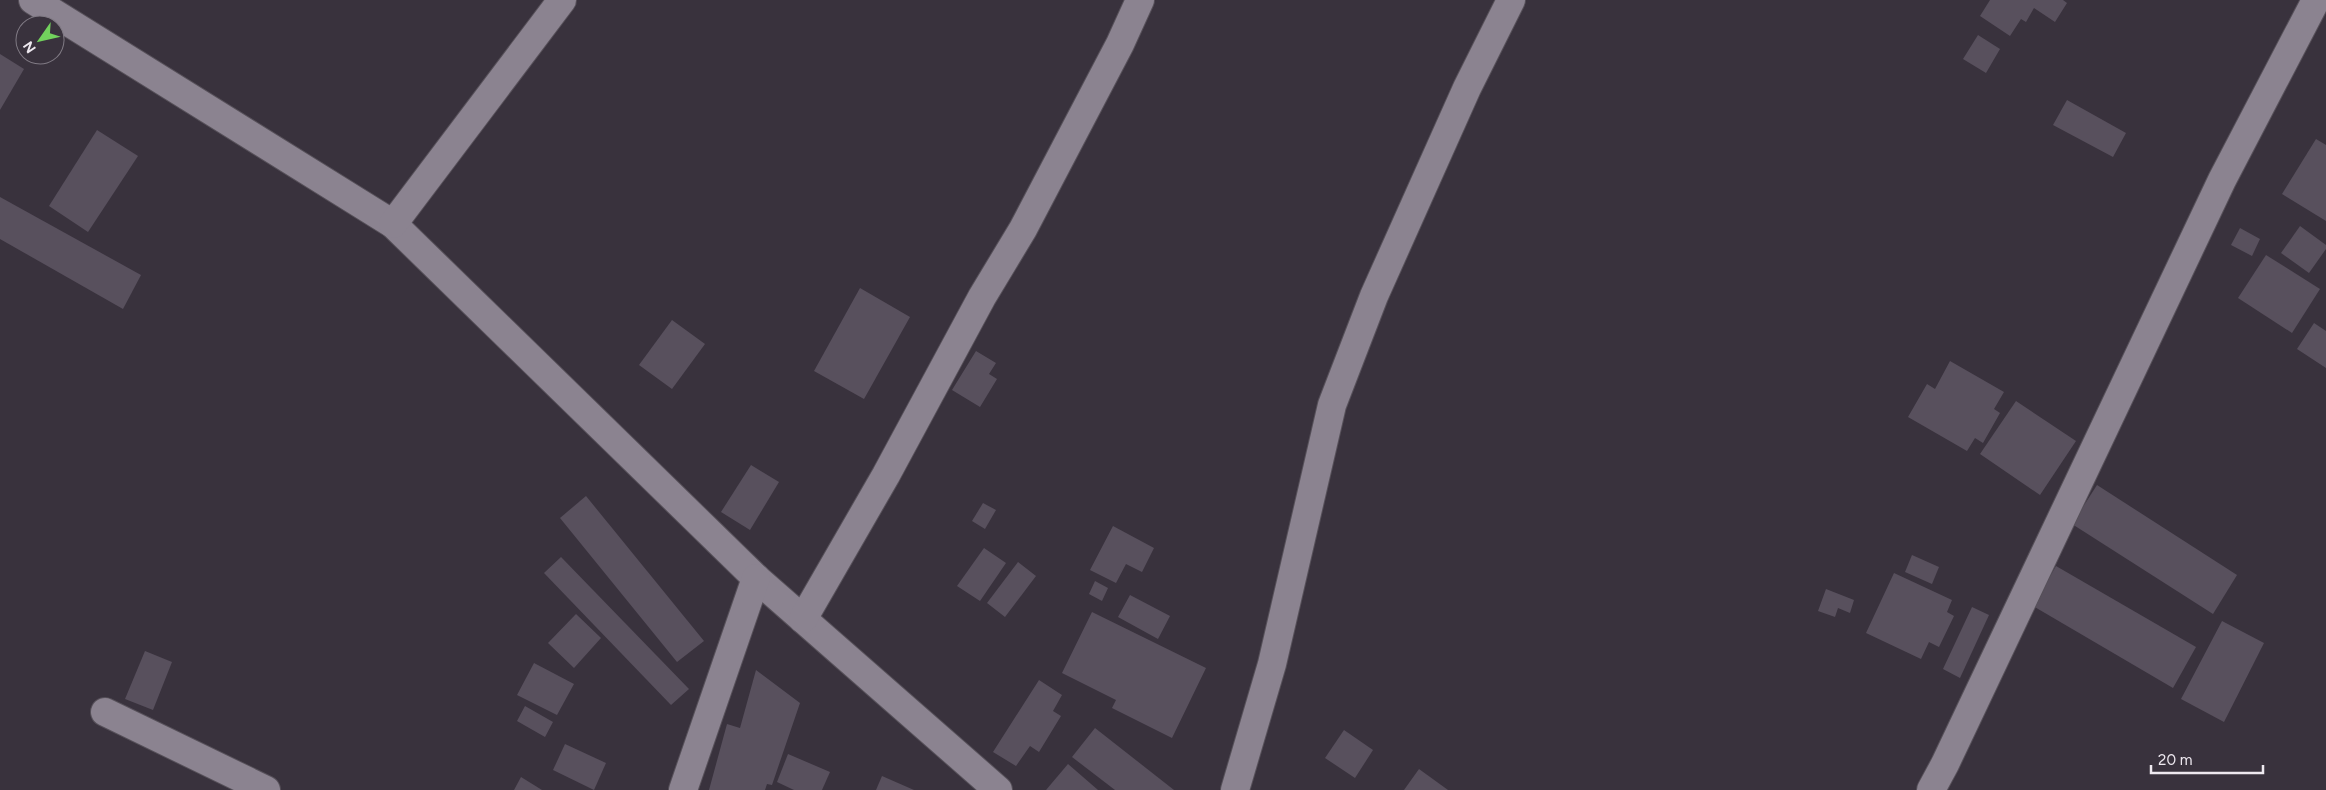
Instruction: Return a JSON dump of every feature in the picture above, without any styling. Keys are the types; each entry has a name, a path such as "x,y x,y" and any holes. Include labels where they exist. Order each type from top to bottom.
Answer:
{"street":[{"path":"33,0 393,224 756,578 998,790"},
{"path":"393,224 562,0"},
{"path":"803,619 886,475 982,297 1023,229 1115,53 1140,0"},
{"path":"1235,790 1272,664 1332,405 1374,296 1467,88 1511,0"},
{"path":"1930,790 1945,764 2222,180 2316,0"},
{"path":"683,790 756,578"},
{"path":"105,712 266,790"}],"building":[{"path":"1990,0 2063,0 2067,3 2055,22 2034,8 2026,22 2021,19 2010,36 1980,16"},
{"path":"1978,35 2000,49 1986,73 1963,59"},
{"path":"0,54 24,69 0,110"},
{"path":"2067,100 2126,133 2113,157 2053,125"},
{"path":"97,130 138,156 88,232 49,206"},
{"path":"2316,139 2326,145 2326,221 2282,194"},
{"path":"0,197 141,275 123,309 0,239"},
{"path":"2300,226 2326,245 2326,249 2309,273 2281,253"},
{"path":"2240,228 2260,239 2252,256 2231,245"},
{"path":"2266,255 2320,289 2292,333 2238,298"},
{"path":"860,288 910,317 864,399 814,371"},
{"path":"672,320 705,344 672,389 639,365"},
{"path":"2314,323 2326,331 2326,368 2297,349"},
{"path":"976,351 996,363 989,374 997,379 980,407 952,390"},
{"path":"1950,361 2004,392 1994,409 2000,413 1983,443 1975,438 1967,451 1908,417 1927,384 1935,389"},
{"path":"2016,401 2076,441 2040,495 1980,454"},
{"path":"751,465 779,482 750,530 721,512"},
{"path":"2097,485 2237,575 2213,614 2072,524"},
{"path":"586,496 704,641 677,662 560,518"},
{"path":"983,503 996,510 985,529 972,521"},
{"path":"1113,526 1154,548 1142,572 1126,564 1116,583 1090,570"},
{"path":"984,548 1006,563 980,601 957,586"},
{"path":"1912,555 1939,567 1932,584 1905,572"},
{"path":"561,557 689,689 671,705 544,573"},
{"path":"1018,562 1036,576 1005,617 987,603"},
{"path":"2056,566 2196,647 2173,688 2033,606"},
{"path":"1894,573 1952,600 1947,612 1954,616 1939,647 1929,642 1921,659 1866,633"},
{"path":"1095,581 1108,588 1102,601 1089,594"},
{"path":"1826,589 1854,600 1850,613 1838,608 1835,617 1818,611"},
{"path":"1130,595 1170,616 1158,639 1118,617"},
{"path":"1972,607 1989,615 1960,678 1943,669"},
{"path":"1092,612 1206,668 1172,738 1112,708 1116,700 1062,673"},
{"path":"576,614 601,638 574,668 548,643"},
{"path":"2222,621 2264,643 2224,722 2181,699"},
{"path":"145,651 172,662 153,710 125,699"},
{"path":"534,663 574,684 557,715 517,695"},
{"path":"756,670 800,703 772,785 767,784 765,790 709,790 727,724 740,728"},
{"path":"1039,680 1062,695 1053,711 1061,716 1039,752 1030,746 1016,766 993,752"},
{"path":"525,706 553,722 545,737 517,721"},
{"path":"1095,728 1174,790 1115,790 1072,757"},
{"path":"1344,730 1373,750 1355,778 1325,758"},
{"path":"565,744 606,763 594,790 553,770"},
{"path":"788,754 830,772 822,790 794,790 777,782"},
{"path":"1068,764 1098,790 1046,790"},
{"path":"1419,769 1448,790 1404,790"},
{"path":"882,776 914,790 876,790"},
{"path":"521,777 542,790 514,790"}]}
